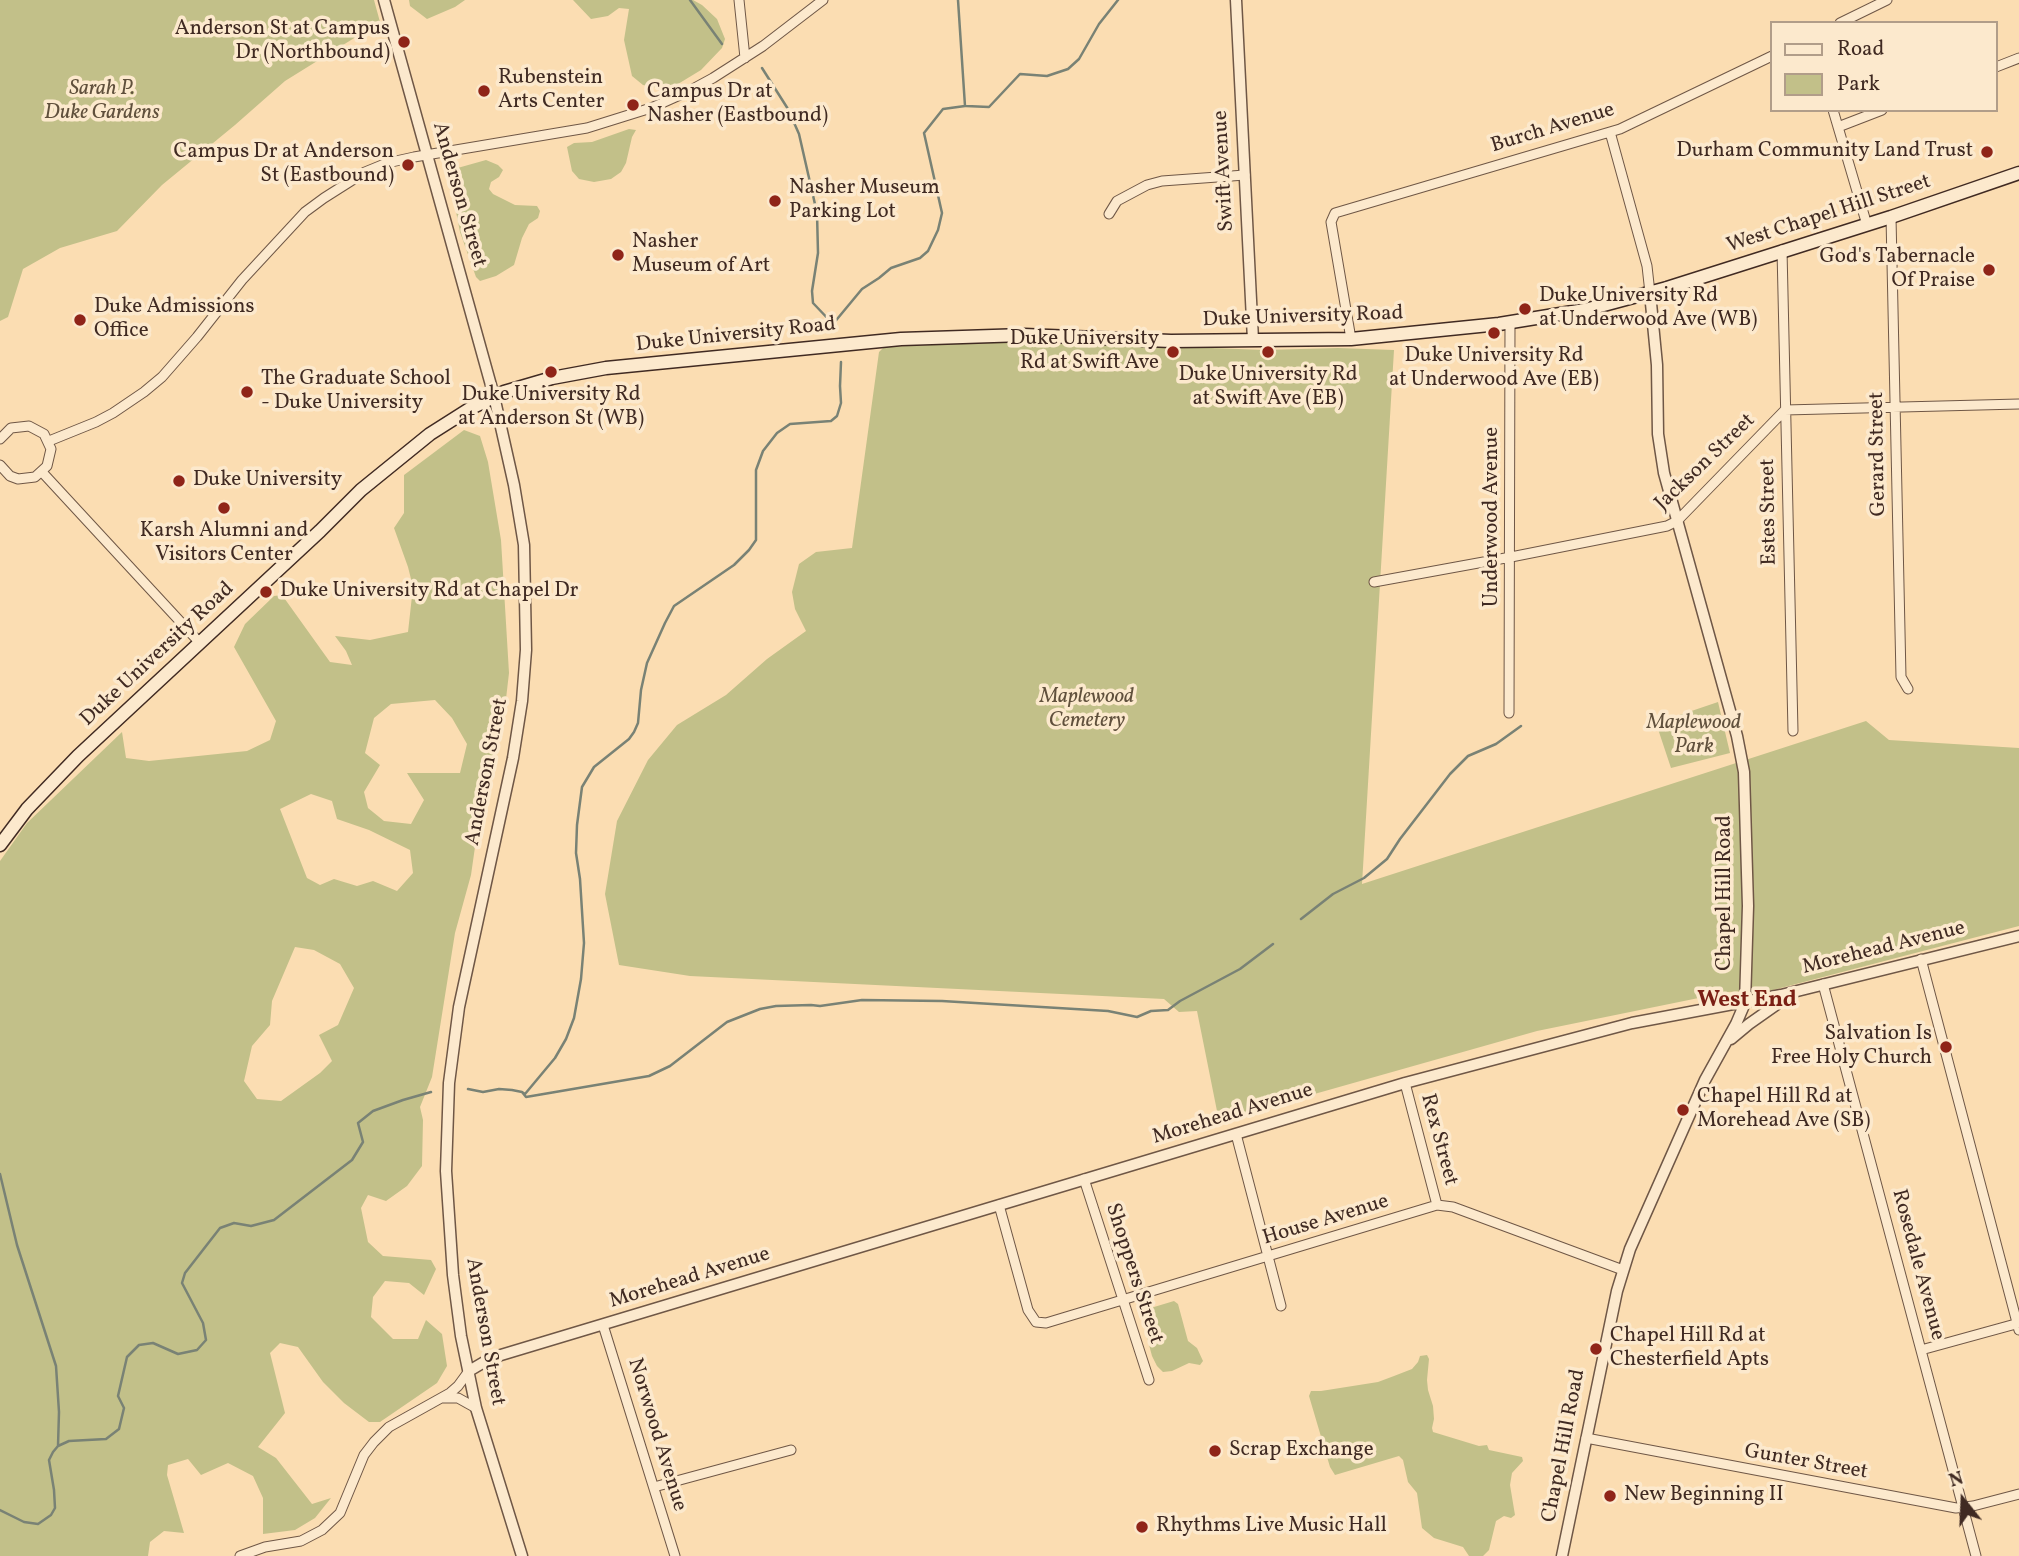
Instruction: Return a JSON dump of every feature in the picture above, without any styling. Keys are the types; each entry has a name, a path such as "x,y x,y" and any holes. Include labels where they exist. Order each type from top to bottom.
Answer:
{"main road":[{"name":"West Chapel Hill Street","path":"1650,293 1867,225 2019,173"},
{"name":"Duke University Road","path":"0,845 27,809 78,756 354,497 430,433 494,396 552,378 606,368 901,339 1024,335 1171,341 1351,339 1510,322 1584,310 1650,293"}],"street":[{"name":"Anderson Street","path":"384,0 494,396 521,526 526,650 522,701 513,758 459,1007 449,1083 446,1171 461,1336 476,1408 522,1556"},
{"path":"739,0 746,58"},
{"path":"49,441 113,413 162,377 242,280 315,204 365,172 387,163 427,155 570,132 608,123 650,108 690,91 746,58 823,0"},
{"name":"Swift Avenue","path":"1236,0 1253,340"},
{"path":"1844,21 1887,0"},
{"name":"Burch Avenue","path":"1351,339 1331,222 1335,213 1620,129 1770,57"},
{"path":"1998,66 2019,58"},
{"path":"1834,112 1867,225"},
{"path":"1838,127 1877,112"},
{"path":"1610,132 1647,266 1650,293"},
{"path":"1109,214 1117,201 1147,185 1162,181 1245,175"},
{"name":"Gerard Street","path":"1891,217 1901,677 1908,689"},
{"name":"Estes Street","path":"1782,250 1793,731"},
{"name":"Chapel Hill Road","path":"1562,1556 1623,1270 1638,1228 1705,1080 1745,1003 1748,906 1744,772 1737,736 1676,521 1661,456 1650,293"},
{"name":"Underwood Avenue","path":"1509,713 1510,322"},
{"name":"Jackson Street","path":"1374,582 1667,526 1676,521 1786,410 2019,404"},
{"path":"0,465 10,476 27,479 42,472 50,458 49,441 37,429 29,426 11,428 1,433"},
{"path":"42,472 200,643"},
{"name":"Morehead Avenue","path":"469,1371 491,1358 1405,1083 1632,1023 1781,995 2019,936"},
{"path":"1921,960 2018,1325 1921,1350"},
{"name":"Rosedale Avenue","path":"1823,984 1976,1556"},
{"path":"1721,1048 1776,1005 1781,995"},
{"name":"Rex Street","path":"1405,1083 1437,1205"},
{"path":"1236,1134 1281,1306"},
{"name":"Shoppers Street","path":"1084,1179 1149,1380"},
{"name":"House Avenue","path":"999,1205 1028,1310 1036,1322 1046,1324 1437,1205"},
{"path":"1437,1205 1454,1207 1623,1270"},
{"name":"Norwood Avenue","path":"603,1325 675,1556"},
{"path":"240,1556 302,1541 322,1530 340,1513 364,1455 374,1442 390,1427 442,1398 458,1386 469,1371"},
{"path":"442,1398 458,1398 476,1408"},
{"name":"Gunter Street","path":"1586,1438 1945,1507 1963,1508 2019,1494"},
{"path":"654,1487 791,1450"}],"green space":[{"name":"Sarah P. Duke Gardens","path":"0,0 374,0 380,22 285,81 162,185 117,231 60,248 23,269 8,317 0,321"},
{"path":"409,0 465,0 427,19 410,6"},
{"path":"573,0 693,0 717,19 725,39 722,48 701,70 678,84 663,89 643,85 632,76 624,40 629,9 619,8 608,16 591,19"},
{"path":"629,129 636,130 621,172 611,179 594,182 579,179 572,171 567,147 574,143 592,142"},
{"path":"486,160 503,170 499,177 491,182 489,189 493,194 515,205 537,206 540,211 538,218 529,224 522,238 514,265 496,276 480,281 476,277 460,232 449,176 454,169"},
{"name":"Maplewood Cemetery","path":"1024,341 1265,350 1394,350 1362,884 1866,721 1889,740 2019,748 2019,926 1773,990 1728,992 1537,1031 1219,1121 1197,1011 1179,1012 1164,999 690,976 619,965 605,894 617,821 648,760 677,725 726,695 767,659 806,631 795,609 792,592 799,564 816,552 852,548 879,352 884,347"},
{"path":"464,430 480,436 488,462 501,540 509,673 504,716 478,826 471,875 455,933 432,1077 420,1107 423,1120 422,1166 407,1186 386,1201 368,1195 361,1208 368,1242 383,1256 431,1260 436,1269 424,1295 409,1283 385,1281 373,1297 371,1317 393,1339 418,1339 426,1320 442,1334 447,1366 437,1383 380,1422 369,1422 323,1382 298,1347 280,1343 270,1353 285,1413 258,1447 276,1458 312,1504 331,1498 315,1518 295,1530 263,1534 263,1498 253,1476 228,1463 201,1475 188,1459 168,1465 167,1475 184,1533 164,1531 150,1542 148,1556 0,1556 0,861 27,823 122,732 126,758 149,761 247,751 270,740 276,721 234,647 245,624 274,596 282,595 330,662 352,665 335,636 370,640 408,632 413,587 394,528 404,513 404,475","holes":["435,700 452,718 467,744 460,773 407,773 424,800 411,824 384,821 368,808 364,792 380,765 365,753 374,718 391,704","311,794 332,801 337,819 369,830 410,850 413,873 397,891 373,881 357,886 334,879 320,885 307,878 280,809","295,947 314,950 340,964 354,988 338,1025 319,1035 332,1061 281,1101 257,1099 244,1081 252,1046 270,1025 272,1001"]},
{"name":"Maplewood Park","path":"1718,702 1730,753 1671,768 1656,723"},
{"path":"1174,1301 1178,1304 1188,1341 1197,1348 1203,1361 1200,1365 1189,1363 1163,1372 1152,1356 1141,1315 1144,1310"},
{"path":"1427,1355 1433,1432 1479,1446 1487,1445 1489,1450 1522,1457 1523,1461 1512,1473 1510,1485 1515,1515 1511,1518 1504,1516 1496,1521 1489,1550 1483,1556 1469,1556 1463,1547 1434,1538 1422,1528 1417,1493 1408,1482 1403,1460 1399,1456 1335,1475 1330,1467 1309,1396 1311,1391 1378,1382 1412,1369 1420,1356"}],"waterway":[{"path":"690,0 722,44"},
{"path":"762,68 788,109 799,134 817,213 818,253 812,291 813,303 833,324 862,289 891,268 920,258 928,251 938,230 942,213 924,133 943,109 965,106 958,0"},
{"path":"966,106 989,107 1020,74 1047,76 1068,69 1079,59 1099,24 1118,0"},
{"path":"522,1092 525,1094 555,1058 574,1018 584,943 576,853 582,787 594,767 634,732 638,723 647,663 674,606 734,565 756,540 756,470 763,451 777,433 790,424 831,421 837,416 841,403 841,362"},
{"path":"1301,919 1333,894 1364,878 1387,859 1450,774 1468,756 1496,744 1521,726"},
{"path":"468,1089 483,1092 512,1090 522,1092 526,1097 649,1076 670,1066 727,1022 760,1009 776,1006 820,1006 862,1000 942,1001 1108,1011 1137,1017 1151,1011 1168,1010 1240,969 1273,944"},
{"path":"0,1510 24,1522 38,1524 51,1515 55,1508 49,1460 53,1452 58,1446 69,1441 106,1439 119,1429 124,1408 118,1396 127,1357 139,1345 153,1343 178,1354 197,1350 206,1340 203,1323 182,1283 185,1273 220,1228 234,1223 251,1226 274,1220 352,1160 363,1142 358,1123 373,1111 431,1092"},
{"path":"0,1174 17,1245 56,1366 58,1446"}],"place":[{"name":"Anderson St at Campus Dr (Northbound)","path":"404,42"},
{"name":"Rubenstein Arts Center","path":"484,91"},
{"name":"Campus Dr at Nasher (Eastbound)","path":"633,105"},
{"name":"Durham Community Land Trust","path":"1987,152"},
{"name":"Campus Dr at Anderson St (Eastbound)","path":"408,165"},
{"name":"Nasher Museum Parking Lot","path":"775,201"},
{"name":"Nasher Museum of Art","path":"618,255"},
{"name":"God's Tabernacle Of Praise","path":"1989,270"},
{"name":"Duke University Rd at Underwood Ave (WB)","path":"1525,309"},
{"name":"Duke Admissions Office","path":"80,320"},
{"name":"Duke University Rd at Underwood Ave (EB)","path":"1494,333"},
{"name":"Duke University Rd at Swift Ave","path":"1173,352"},
{"name":"Duke University Rd at Swift Ave (EB)","path":"1268,352"},
{"name":"Duke University Rd at Anderson St (WB)","path":"551,372"},
{"name":"The Graduate School - Duke University","path":"247,392"},
{"name":"Duke University","path":"179,481"},
{"name":"Karsh Alumni and Visitors Center","path":"224,508"},
{"name":"Duke University Rd at Chapel Dr","path":"266,592"},
{"name":"Salvation Is Free Holy Church","path":"1946,1047"},
{"name":"Chapel Hill Rd at Morehead Ave (SB)","path":"1683,1110"},
{"name":"Chapel Hill Rd at Chesterfield Apts","path":"1596,1349"},
{"name":"Scrap Exchange","path":"1215,1451"},
{"name":"New Beginning II","path":"1610,1496"},
{"name":"Rhythms Live Music Hall","path":"1142,1527"}],"district":[{"name":"West End","path":"1747,1002"}]}
